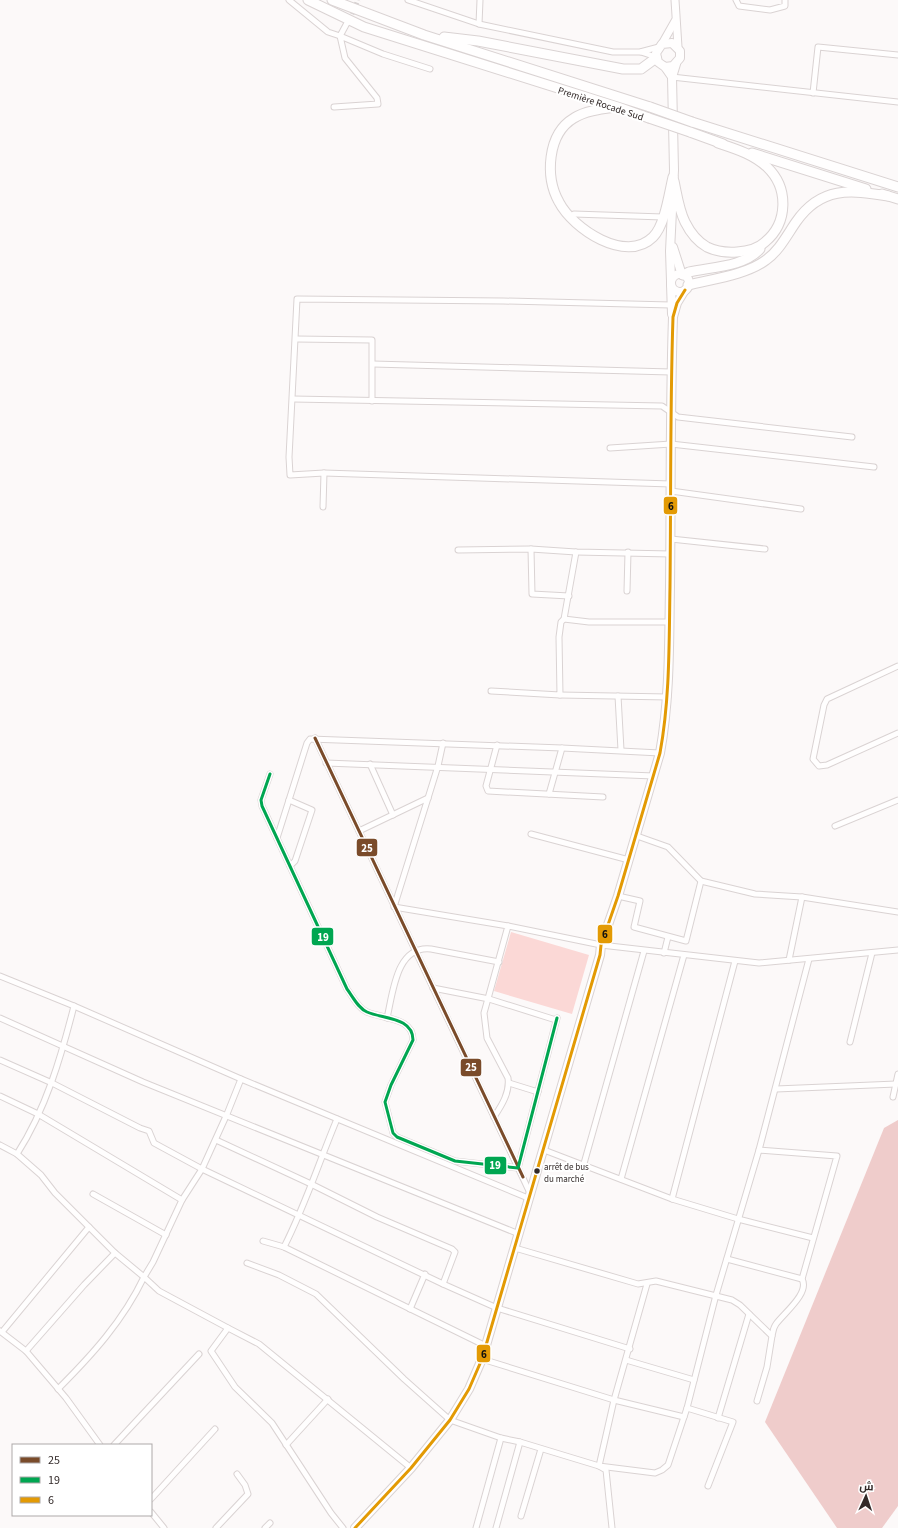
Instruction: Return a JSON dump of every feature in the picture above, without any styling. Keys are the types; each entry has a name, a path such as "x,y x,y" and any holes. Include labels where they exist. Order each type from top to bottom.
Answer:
{"highway":[{"name":"Première Rocade Sud","path":"308,0 320,7 378,32 618,107 718,143 898,199"},
{"name":"Première Rocade Sud","path":"332,0 424,34 692,122 898,187"},
{"path":"424,34 478,41 623,69 641,68 656,58"},
{"path":"618,107 579,115 572,118 558,132 551,154 551,175 556,196 564,211 585,230 603,241 619,246 636,245 649,240 657,232 663,217 673,177"},
{"path":"682,275 689,272 739,262 753,254 775,232 781,220 783,202 777,180 767,167 752,156 718,143"},
{"path":"673,177 685,222 696,239 708,247 724,251 739,252 753,249 764,243"},
{"path":"686,288 731,275 764,261 773,254 810,206 823,197 848,191 888,196"}],"main road":[{"path":"355,1528 411,1468 450,1420 469,1389 482,1359 529,1196 544,1150 600,955 601,945 637,836 660,753 668,697 670,622 670,412 673,317 671,305 673,177 672,77 680,54 675,21 675,0"},
{"path":"672,77 656,58 660,45 675,21"},
{"path":"660,45 669,42 678,47"},
{"path":"665,67 676,64"},
{"path":"671,240 682,275 688,279 686,288 677,303 673,317"},
{"path":"671,282 674,276 682,275"},
{"path":"671,282 676,291 686,288"}],"street":[{"path":"288,0 328,32 383,54 430,69"},
{"path":"408,0 479,24 613,52 640,52 660,45"},
{"path":"479,24 480,0"},
{"path":"736,0 739,6 770,10 785,6 785,0"},
{"path":"334,108 378,104 377,98 345,58 340,36 347,23"},
{"path":"813,93 818,47 898,55"},
{"path":"640,52 656,58"},
{"path":"672,77 898,102"},
{"path":"574,214 663,217"},
{"path":"671,305 503,300 297,299 289,456 290,475 324,473 671,488 800,509"},
{"path":"296,339 372,340 372,401"},
{"path":"372,364 671,372"},
{"path":"293,399 662,406 678,417 852,437"},
{"path":"610,448 671,444 874,467"},
{"path":"323,507 324,473"},
{"path":"671,539 765,549"},
{"path":"458,550 531,549 576,552 671,554"},
{"path":"531,549 532,594 568,596"},
{"path":"560,695 559,638 561,622 564,619 576,552"},
{"path":"626,591 628,552"},
{"path":"564,619 589,622 670,622"},
{"path":"898,666 827,699 824,705 813,759 819,766 827,765 898,733"},
{"path":"491,691 560,695 668,697"},
{"path":"618,696 621,750"},
{"path":"315,738 518,1168 529,1196"},
{"path":"277,838 307,743 310,739 497,745 660,753"},
{"path":"394,907 438,766 443,743"},
{"path":"497,745 486,786 488,791 603,797"},
{"path":"549,794 562,748"},
{"path":"326,763 438,766 654,776"},
{"path":"370,764 393,815"},
{"path":"270,774 262,800 262,806 347,989 357,1003 366,1012 406,1024 413,1035 413,1040 391,1085 386,1102 393,1133 397,1137 447,1159 518,1168"},
{"path":"359,831 428,798"},
{"path":"289,800 312,810 296,861 290,866"},
{"path":"835,826 898,800"},
{"path":"531,834 629,860"},
{"path":"637,836 668,846 701,881 755,894 802,897 898,912"},
{"path":"618,896 640,901 634,927 686,941 701,881"},
{"path":"789,960 802,897"},
{"path":"394,907 508,926 601,945 735,961 759,963 809,960 898,950"},
{"path":"494,1117 505,1099 509,1083 508,1078 487,1038 484,1013 490,999 508,926"},
{"path":"664,953 668,937"},
{"path":"387,1018 400,968 404,959 414,950 424,948 499,962"},
{"path":"583,1167 644,951"},
{"path":"850,1042 872,953"},
{"path":"621,1179 684,955"},
{"path":"247,1263 279,1275 316,1294 404,1379 450,1420 501,1438 520,1442 600,1466 655,1473 662,1470 668,1465 687,1408 716,1295 776,1089 809,960"},
{"path":"672,1199 735,961"},
{"path":"0,976 74,1006 337,1119 529,1196"},
{"path":"433,988 490,999 557,1019 518,1168"},
{"path":"17,1154 31,1132 52,1083 74,1006"},
{"path":"0,1018 64,1045 143,1082 227,1114 519,1234"},
{"path":"0,1060 52,1083 140,1128 149,1131 154,1143 202,1169 300,1217 425,1274 443,1284 497,1308 630,1349"},
{"path":"893,1097 898,1074"},
{"path":"58,1389 95,1352 128,1305 153,1262 182,1200 202,1169 216,1140 241,1079"},
{"path":"509,1083 538,1092"},
{"path":"776,1089 896,1084"},
{"path":"0,1096 38,1114 182,1200"},
{"path":"284,1247 300,1217 322,1153 337,1119"},
{"path":"216,1140 311,1184 377,1218 452,1249 455,1252 454,1258 443,1284"},
{"path":"0,1145 17,1154 41,1175 55,1193 115,1253 144,1277 158,1291 259,1344 411,1468"},
{"path":"544,1150 583,1167 621,1179 672,1199 738,1219 813,1238"},
{"path":"757,1401 767,1367 775,1325 796,1302 804,1289 802,1279 837,1156 759,1150"},
{"path":"92,1194 166,1235"},
{"path":"89,1227 1,1331 26,1351 58,1389 99,1444"},
{"path":"263,1241 284,1247 486,1346"},
{"path":"515,1248 638,1284 647,1284 656,1281 716,1295 740,1305 772,1336"},
{"path":"26,1351 84,1285 115,1253"},
{"path":"727,1259 802,1279"},
{"path":"410,1309 425,1274"},
{"path":"600,1466 614,1400 630,1349 647,1284"},
{"path":"718,1418 749,1314"},
{"path":"228,1328 211,1351 235,1386 272,1423 330,1513 344,1528"},
{"path":"115,1444 199,1354"},
{"path":"482,1359 614,1400 684,1417"},
{"path":"626,1360 694,1380"},
{"path":"286,1445 328,1399"},
{"path":"687,1408 733,1422 708,1486"},
{"path":"152,1498 215,1429"},
{"path":"476,1528 501,1438"},
{"path":"496,1528 520,1442"},
{"path":"521,1516 541,1449"},
{"path":"600,1466 606,1470 609,1482 612,1528"},
{"path":"216,1528 248,1494 245,1485 238,1474"},
{"path":"152,1513 164,1528"},
{"path":"265,1528 270,1523"}],"shaded area":[{"path":"511,932 589,955 572,1014 494,991"},
{"path":"898,1120 898,1506 882,1528 837,1528 765,1422 884,1128"}],"tunnel":[{"path":"349,21 358,0"}],"transit line":[{"name":"6","path":"355,1528 411,1468 450,1420 469,1389 482,1359 600,955 601,945 618,896 660,753 666,712 669,650 673,317 677,303 685,290"},
{"name":"25","path":"315,738 523,1177"},
{"name":"19","path":"270,774 261,800 262,806 347,989 358,1005 367,1012 403,1023 412,1032 413,1040 391,1085 385,1102 393,1133 397,1137 455,1161 518,1168 557,1018"}],"place":[{"name":"arrêt de bus du marché","path":"537,1171"}]}
